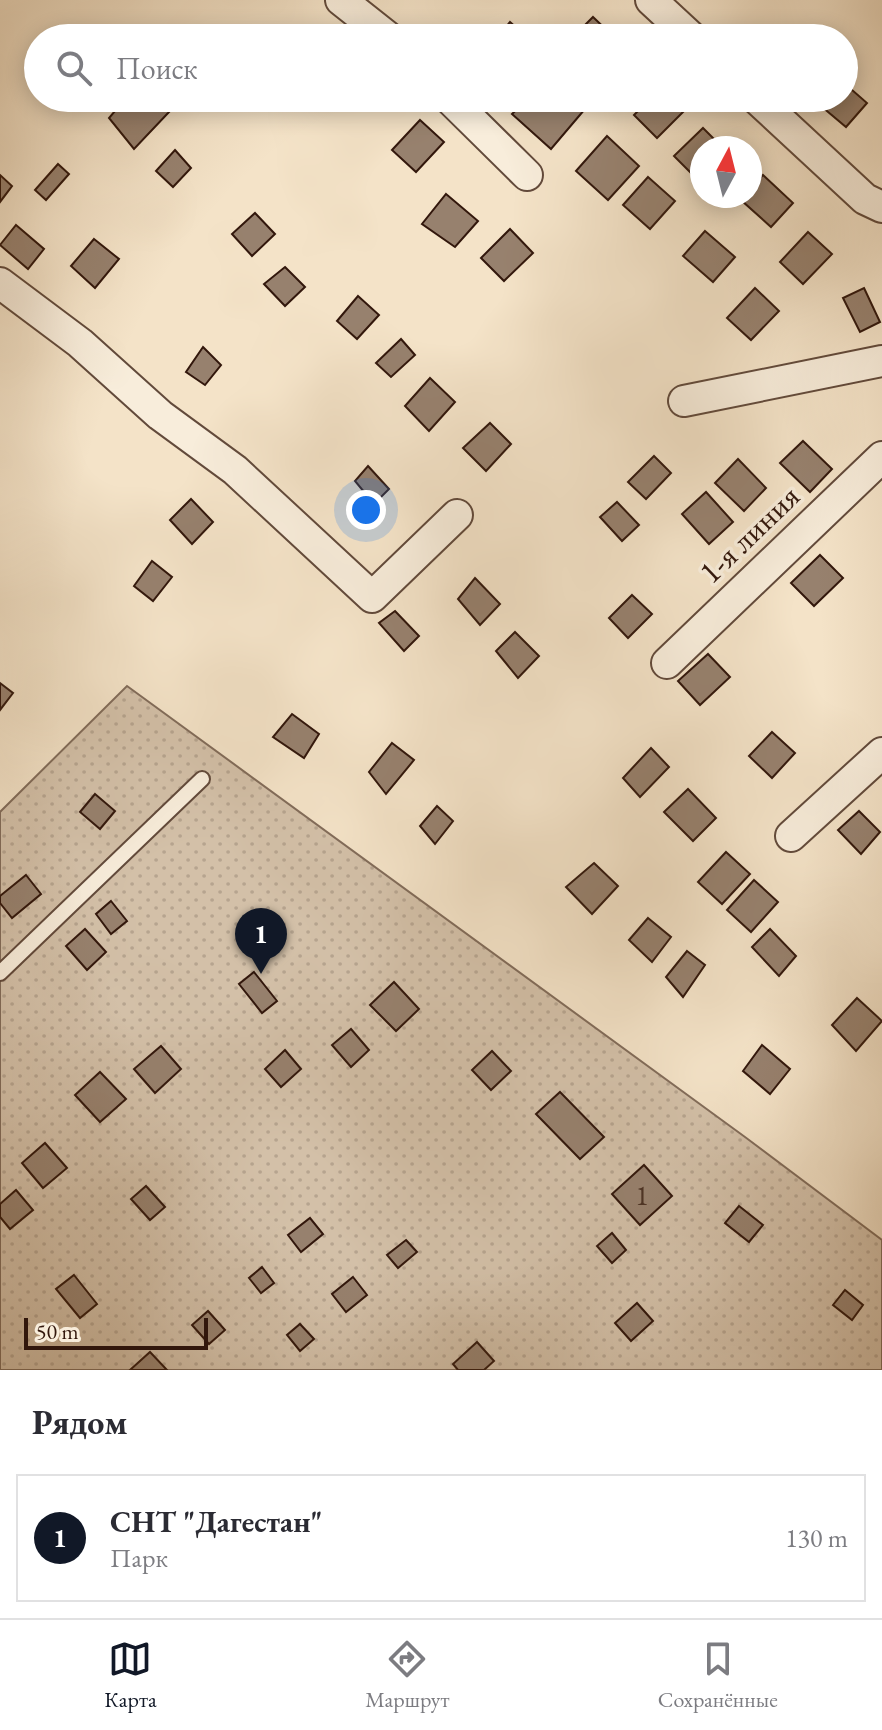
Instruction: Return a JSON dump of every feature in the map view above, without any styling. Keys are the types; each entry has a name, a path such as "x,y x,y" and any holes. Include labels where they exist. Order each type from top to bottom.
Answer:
{"street":[{"path":"341,0 371,24"},
{"path":"651,0 677,24"},
{"path":"463,112 527,175"},
{"path":"771,112 865,199 882,207"},
{"path":"0,283 80,343 160,415 235,470 372,597 457,515"},
{"path":"684,401 882,361"},
{"name":"1-я линия","path":"667,663 882,457"},
{"path":"791,836 882,753"}],"lane":[{"path":"0,973 202,779"}],"shaded area":[{"path":"127,686 882,1240 882,1370 0,1370 0,812"}],"building":[{"path":"593,17 600,24 586,24"},
{"path":"858,95 867,103 846,127 828,112 858,112"},
{"path":"114,112 169,112 134,149 109,118"},
{"path":"514,112 582,112 551,149 512,114"},
{"path":"637,112 683,112 657,138 634,115"},
{"path":"420,120 444,142 416,172 392,150"},
{"path":"703,128 711,136 695,136"},
{"path":"607,136 639,166 608,200 576,171"},
{"path":"690,141 690,172 674,156"},
{"path":"175,150 191,168 173,187 156,171"},
{"path":"58,164 69,174 46,200 35,190"},
{"path":"0,175 12,186 0,202"},
{"path":"762,176 793,203 771,227 750,208 762,208"},
{"path":"648,177 675,201 650,229 623,205"},
{"path":"446,194 478,221 455,247 422,224"},
{"path":"255,213 275,234 252,256 232,234"},
{"path":"16,225 44,249 28,269 0,245"},
{"path":"510,229 533,253 504,281 481,258"},
{"path":"705,231 735,257 713,282 683,256"},
{"path":"808,232 832,254 803,284 780,262"},
{"path":"94,239 119,259 95,288 71,266"},
{"path":"285,267 305,287 285,306 264,284"},
{"path":"755,288 779,311 751,340 727,318"},
{"path":"864,288 880,322 860,332 843,298"},
{"path":"358,296 379,315 357,339 337,321"},
{"path":"401,339 415,355 391,377 376,363"},
{"path":"203,347 221,365 205,385 186,372"},
{"path":"430,378 455,402 429,431 405,406"},
{"path":"490,423 511,444 486,471 463,448"},
{"path":"803,441 832,469 810,492 780,463"},
{"path":"654,456 671,473 646,499 628,482"},
{"path":"738,459 766,488 744,511 715,483"},
{"path":"368,466 389,489 374,504 355,481"},
{"path":"706,492 733,522 709,544 682,514"},
{"path":"191,499 213,522 192,544 170,520"},
{"path":"617,502 639,525 622,541 600,517"},
{"path":"820,555 843,578 814,606 791,583"},
{"path":"152,561 172,577 153,601 134,586"},
{"path":"475,578 500,604 480,625 458,599"},
{"path":"632,595 652,614 628,638 609,618"},
{"path":"395,611 419,636 404,651 379,623"},
{"path":"515,632 539,656 518,678 496,651"},
{"path":"708,654 730,677 700,705 678,681"},
{"path":"0,683 13,693 0,710"},
{"path":"292,714 319,734 304,758 273,737"},
{"path":"772,732 795,753 772,778 749,756"},
{"path":"392,743 414,760 386,794 369,772"},
{"path":"651,748 669,767 640,797 623,778"},
{"path":"688,789 716,818 693,841 664,812"},
{"path":"95,794 115,811 100,829 80,812"},
{"path":"437,806 453,821 435,844 420,826"},
{"path":"859,811 880,832 861,854 838,830"},
{"path":"726,852 750,874 722,904 698,882"},
{"path":"594,863 618,886 592,914 566,887"},
{"path":"26,875 41,894 12,918 0,903 0,896"},
{"path":"754,880 778,902 751,932 727,910"},
{"path":"111,901 127,921 111,934 96,914"},
{"path":"648,918 671,937 652,962 629,940"},
{"path":"85,929 106,952 87,970 66,946"},
{"path":"770,929 796,956 779,976 752,947"},
{"path":"687,951 705,965 683,997 666,977"},
{"path":"254,972 277,1001 262,1013 239,984"},
{"path":"394,982 419,1009 396,1031 370,1005"},
{"path":"857,998 882,1021 856,1051 832,1025"},
{"path":"351,1029 369,1050 351,1067 332,1045"},
{"path":"762,1045 790,1069 770,1094 743,1071"},
{"path":"161,1046 181,1069 155,1093 134,1069"},
{"path":"285,1050 301,1069 281,1087 265,1069"},
{"path":"492,1051 511,1071 491,1090 472,1070"},
{"path":"100,1072 126,1099 100,1122 75,1095"},
{"path":"560,1092 604,1137 580,1159 536,1114"},
{"path":"45,1143 67,1168 43,1188 22,1163"},
{"path":"644,1165 672,1196 640,1225 612,1194"},
{"path":"146,1186 165,1207 150,1220 131,1199"},
{"path":"16,1190 33,1210 10,1229 0,1217 0,1204"},
{"path":"739,1206 763,1225 749,1242 725,1223"},
{"path":"310,1218 323,1234 301,1252 288,1235"},
{"path":"612,1233 626,1250 612,1263 597,1246"},
{"path":"406,1240 417,1252 398,1268 387,1255"},
{"path":"262,1267 274,1283 261,1293 249,1278"},
{"path":"74,1275 97,1304 80,1318 56,1289"},
{"path":"353,1277 367,1295 346,1312 332,1294"},
{"path":"845,1290 863,1305 852,1320 833,1305"},
{"path":"637,1303 653,1321 631,1341 615,1323"},
{"path":"208,1311 225,1330 209,1344 192,1325"},
{"path":"300,1324 314,1339 300,1351 287,1335"},
{"path":"477,1342 494,1361 484,1370 458,1370 453,1364"},
{"path":"150,1352 167,1370 130,1370"}],"place":[{"name":"СНТ \"Дагестан\"","path":"261,974"}]}
